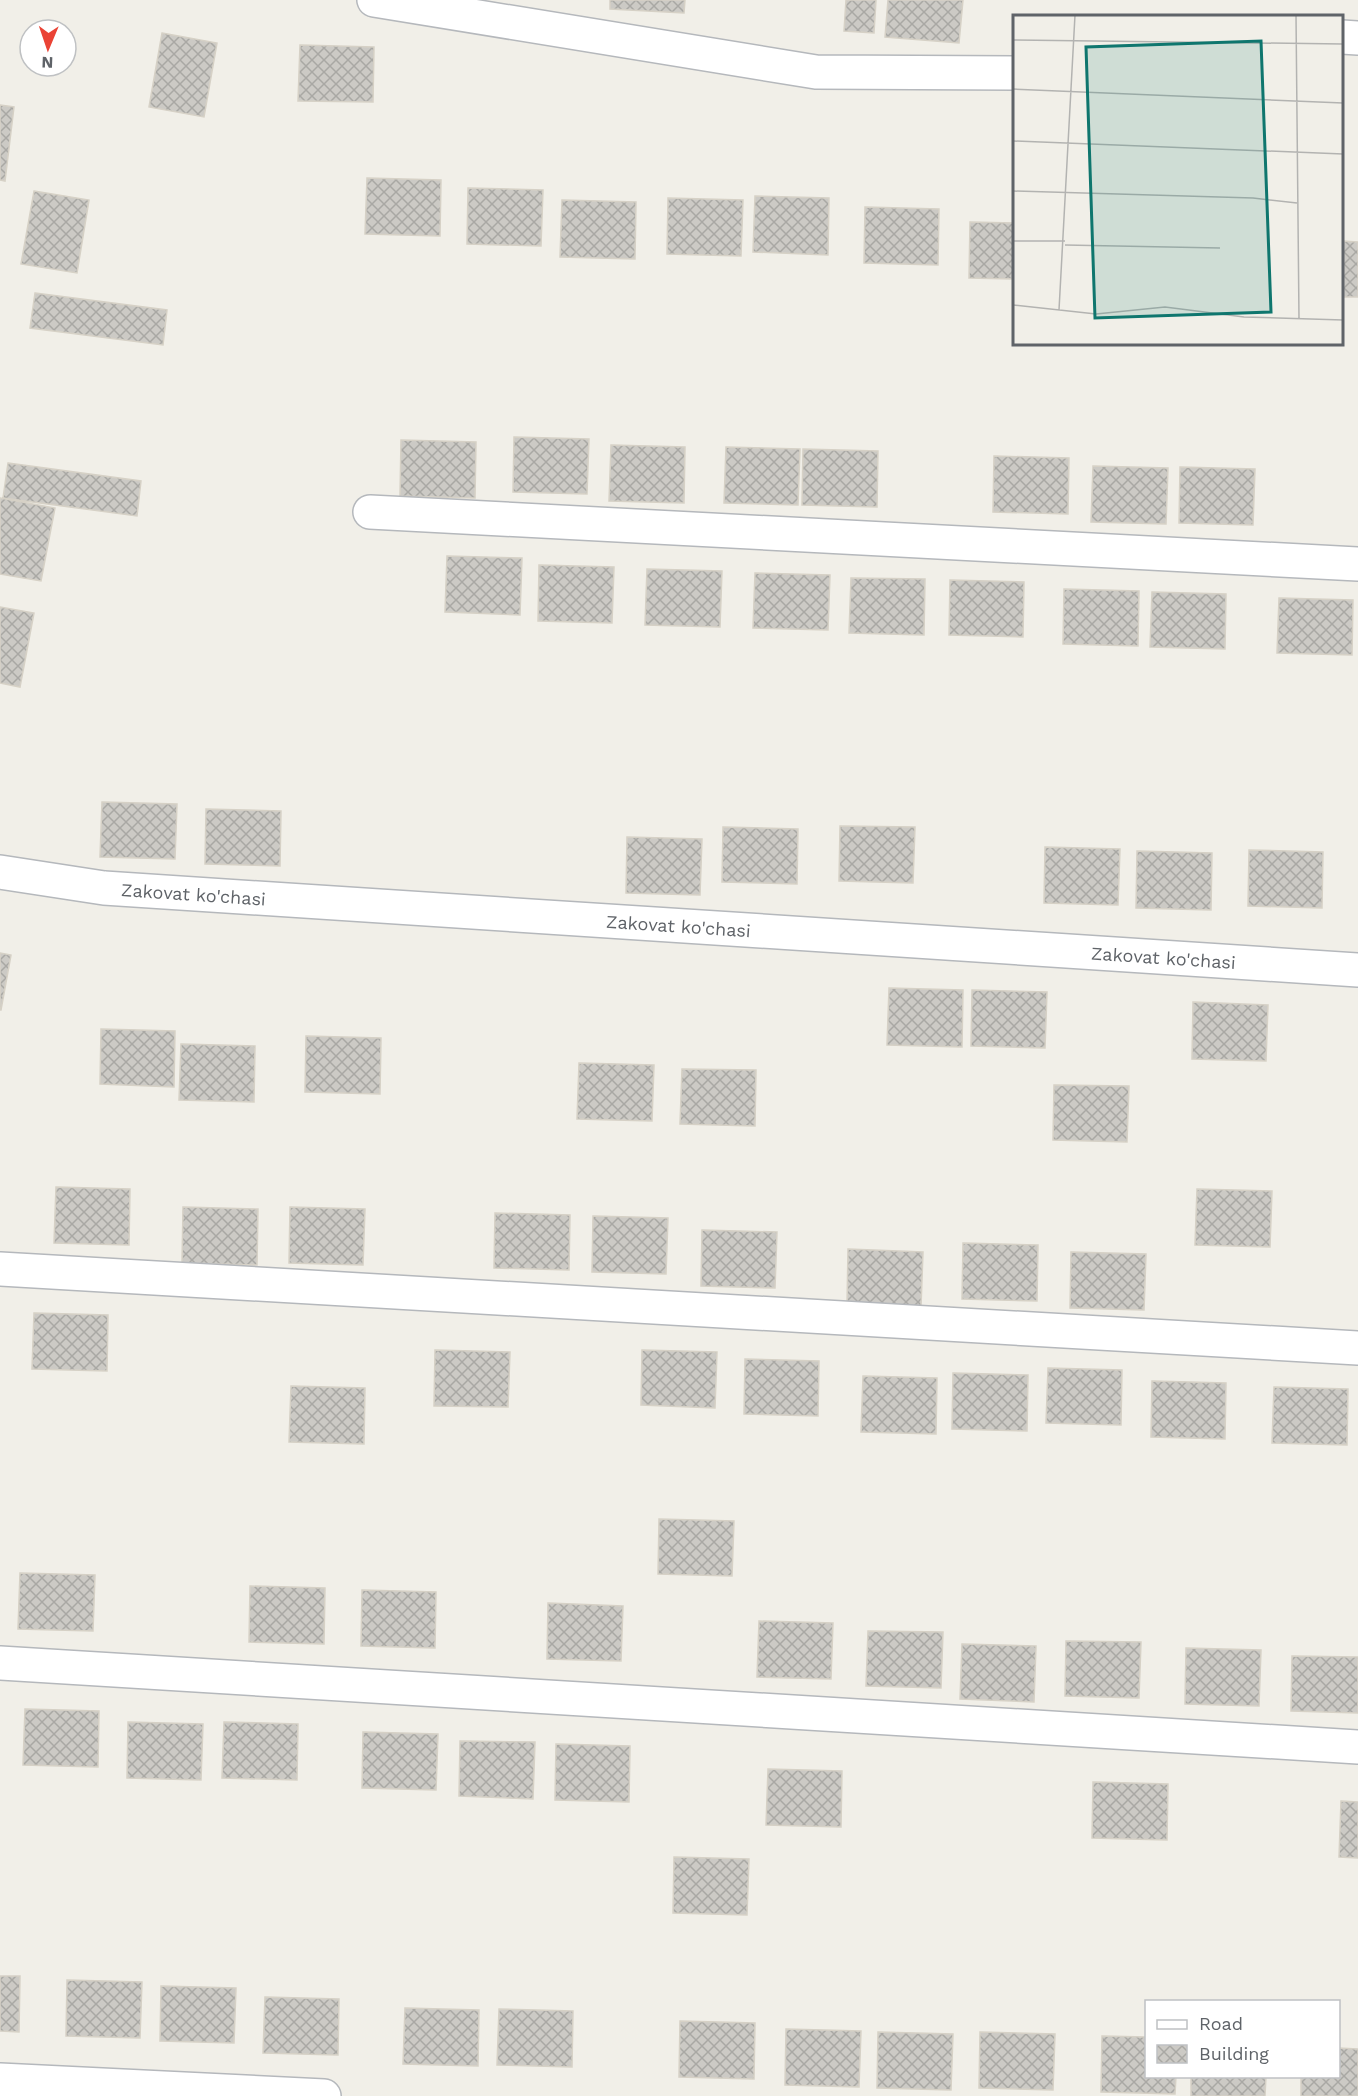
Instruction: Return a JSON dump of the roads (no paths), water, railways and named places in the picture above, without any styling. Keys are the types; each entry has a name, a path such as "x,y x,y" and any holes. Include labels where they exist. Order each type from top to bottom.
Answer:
{"street":[{"path":"374,0 816,72 1013,73"},
{"path":"1343,37 1358,38"},
{"path":"370,512 1358,564"},
{"name":"Zakovat ko'chasi","path":"0,873 104,888 1358,970"},
{"path":"0,1269 1358,1348"},
{"path":"0,1663 1358,1747"},
{"path":"0,2080 324,2096"}]}
